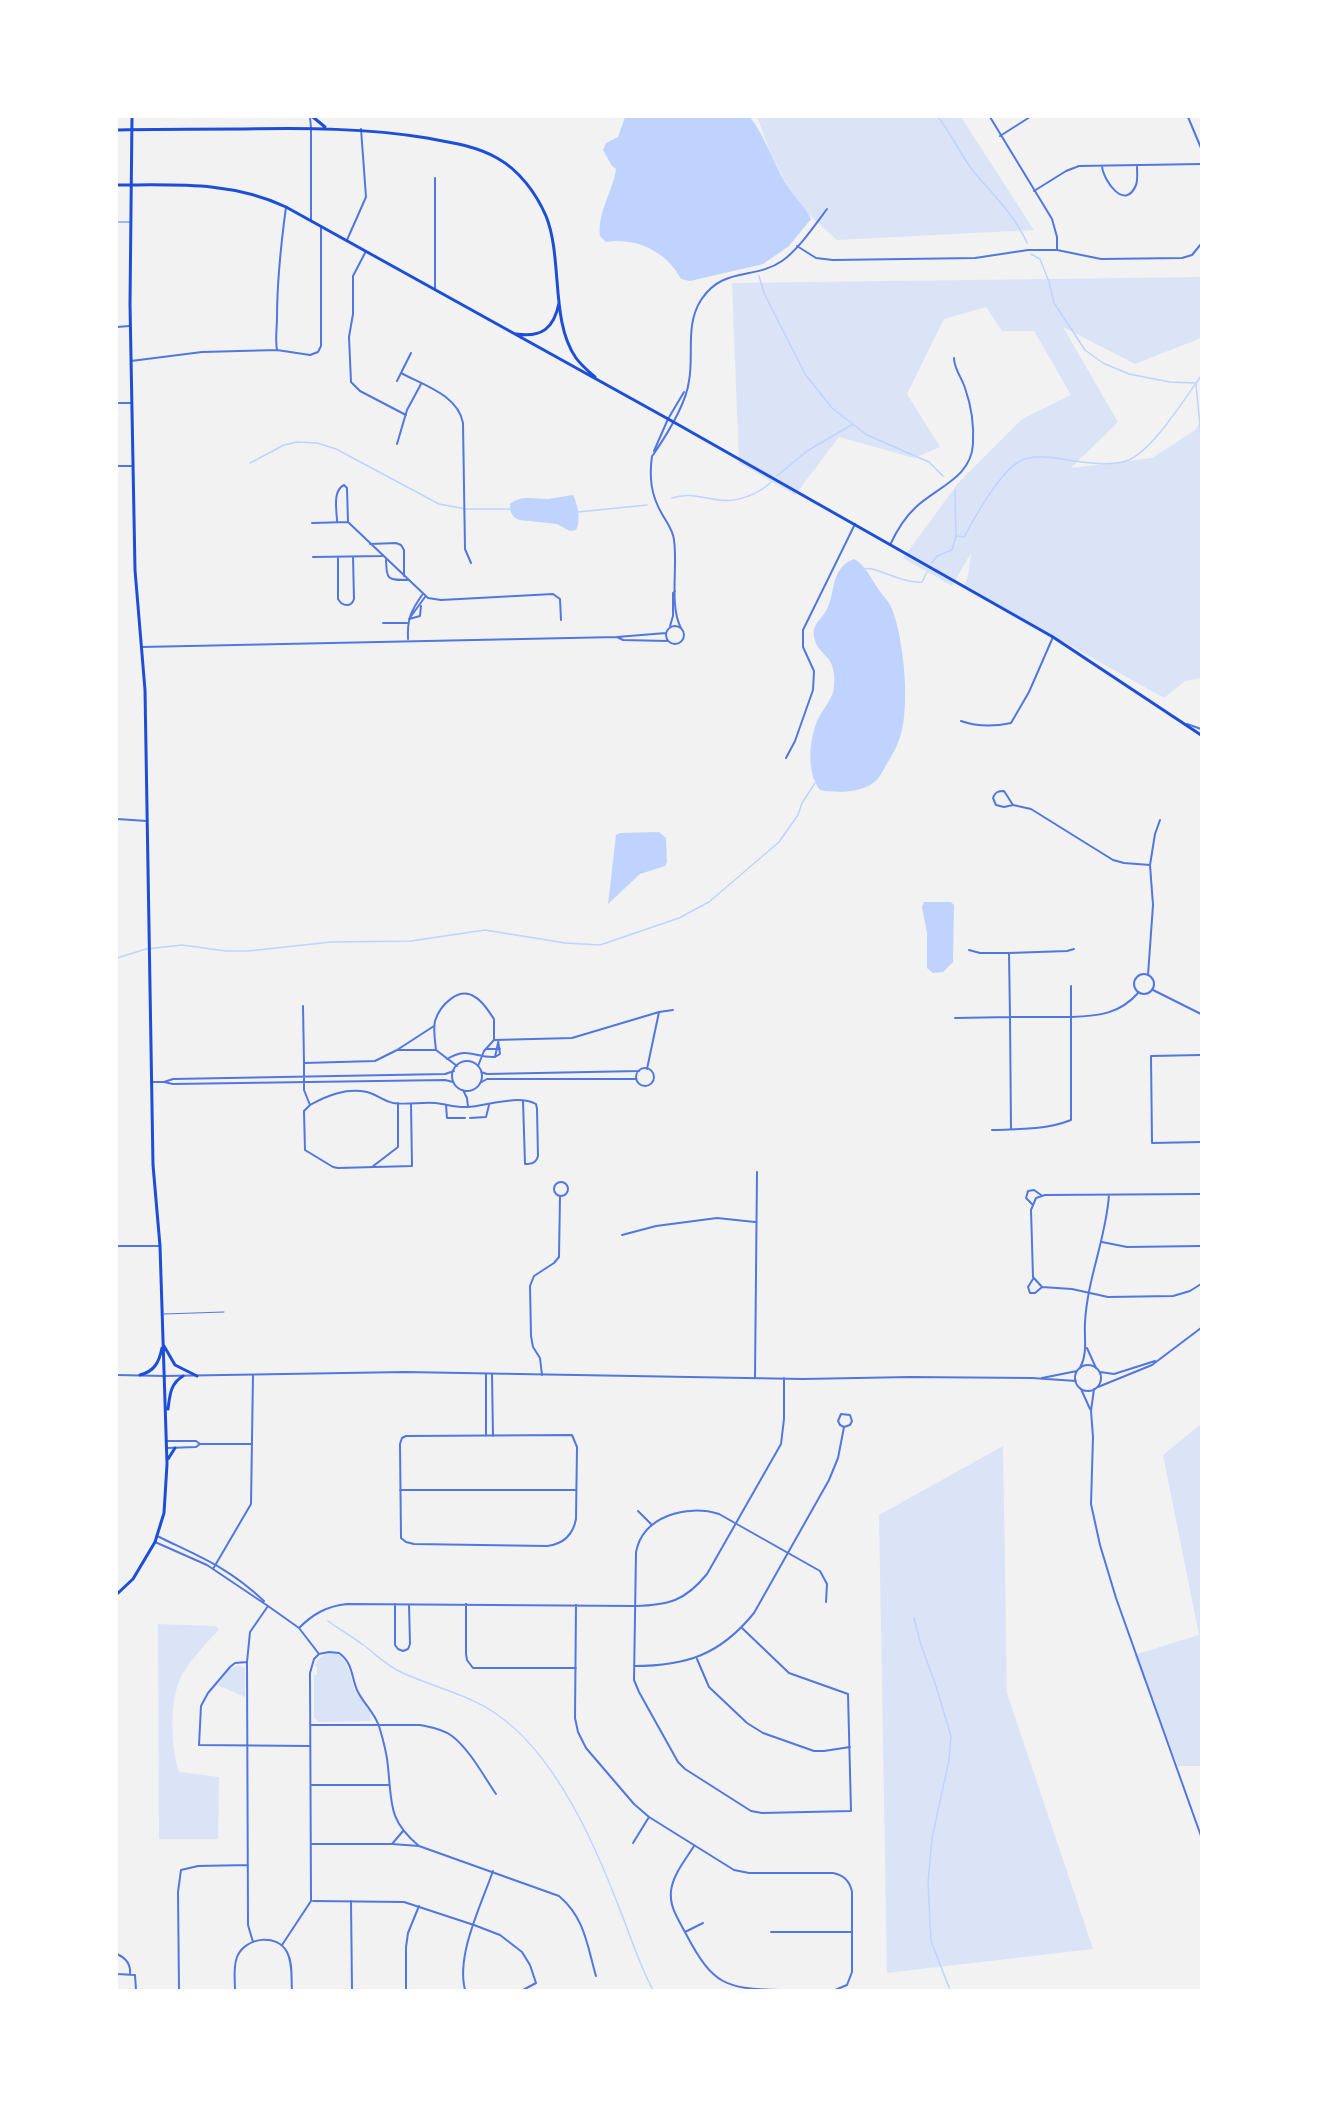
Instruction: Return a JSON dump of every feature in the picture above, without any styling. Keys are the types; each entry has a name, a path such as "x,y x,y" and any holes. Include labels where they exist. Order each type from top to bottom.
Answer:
{"main road":[{"path":"117,1594 133,1578 155,1542 164,1514 167,1464 160,1246 153,1165 145,690 135,570 130,222 132,117"},
{"path":"312,117 327,128"},
{"path":"117,130 361,129 418,137 471,148 494,156 512,169 532,191 546,216 553,239 565,331 572,351 583,367 600,382"},
{"path":"117,185 215,186 248,192 286,207 668,419 1053,637 1201,735"},
{"path":"511,333 532,335 544,331 555,318 560,298"},
{"path":"140,1375 157,1365 163,1343"},
{"path":"163,1343 175,1365 197,1376"},
{"path":"166,1417 172,1386 183,1376"},
{"path":"167,1464 175,1448"}],"street":[{"path":"311,221 312,117"},
{"path":"990,117 1054,224 1057,250"},
{"path":"1000,136 1030,117"},
{"path":"1188,117 1201,148"},
{"path":"347,240 366,196 361,129"},
{"path":"1034,191 1072,168 1201,164"},
{"path":"1102,166 1104,176 1111,188 1118,193 1125,194 1136,186 1137,165"},
{"path":"435,178 435,290"},
{"path":"277,350 276,292 286,207"},
{"path":"617,637 623,640 668,641 674,644 681,642 684,634 677,620 674,539 653,495 650,482 652,455 668,419 690,380 692,321 698,305 705,294 728,278 777,264 787,257 827,209"},
{"path":"131,361 202,352 277,350 310,354 318,352 321,346 321,225"},
{"path":"796,246 816,258 833,260 975,258 1028,250 1057,250 1101,258 1182,258 1192,255 1201,244"},
{"path":"366,251 353,276 353,317 349,337 351,382 360,391 406,415"},
{"path":"117,327 131,326"},
{"path":"397,381 411,354"},
{"path":"890,545 898,527 906,517 927,497 959,476 971,457 973,442 970,405 954,365 954,358"},
{"path":"401,373 454,402 462,417 465,549 471,563"},
{"path":"397,444 406,415 421,384"},
{"path":"652,455 685,398 686,390"},
{"path":"117,404 132,403"},
{"path":"117,466 133,466"},
{"path":"338,522 337,492 342,485 347,488 348,522 423,596 441,600 553,594 560,599 561,620"},
{"path":"312,523 348,522"},
{"path":"786,758 795,741 813,690 814,671 803,647 803,630 855,524"},
{"path":"370,544 400,544 404,550 404,576"},
{"path":"313,557 383,556"},
{"path":"338,557 338,599 342,604 347,605 354,598 353,557"},
{"path":"386,560 389,578 408,580"},
{"path":"668,641 666,633 673,616 673,593 675,591"},
{"path":"408,640 407,623 421,604 423,596"},
{"path":"410,619 411,611 423,596"},
{"path":"383,623 407,623"},
{"path":"670,627 681,628"},
{"path":"141,647 617,637 666,633"},
{"path":"961,721 974,726 1011,723 1029,692 1053,637"},
{"path":"1185,724 1201,729"},
{"path":"1013,805 1004,791 994,794 996,805 1004,807 1013,805 1031,809 1113,860 1150,865"},
{"path":"117,819 147,821"},
{"path":"1148,975 1154,905 1150,865 1155,834 1160,820"},
{"path":"969,950 1009,953 1074,949"},
{"path":"1009,953 1011,1129"},
{"path":"1141,975 1148,975 1154,981 1152,990 1147,994 1138,992 1135,986 1136,979 1141,975"},
{"path":"992,1130 1042,1128 1071,1120 1071,986"},
{"path":"1152,990 1201,1014"},
{"path":"955,1018 1103,1016 1131,1001 1138,992"},
{"path":"436,1050 434,1026 436,1018 453,996 468,994 476,997 495,1019 500,1054 495,1057 464,1052 447,1059"},
{"path":"303,1006 304,1082 305,1094 310,1105"},
{"path":"478,1066 486,1049 497,1041 572,1038 659,1012 673,1010"},
{"path":"647,1069 659,1012"},
{"path":"304,1063 375,1061 434,1026"},
{"path":"495,1057 497,1041"},
{"path":"486,1049 500,1049"},
{"path":"397,1050 436,1050 457,1066"},
{"path":"1201,1055 1151,1056 1152,1143 1201,1142"},
{"path":"453,1082 457,1066 468,1062 478,1066 481,1072 480,1083"},
{"path":"481,1072 487,1074 647,1069"},
{"path":"468,1107 468,1098 472,1090 487,1079 636,1079 642,1085 650,1084 653,1080 653,1075 647,1069"},
{"path":"164,1082 173,1078 445,1074 454,1071"},
{"path":"636,1079 639,1071"},
{"path":"151,1082 173,1084 445,1080 453,1082 463,1090 468,1098"},
{"path":"463,1090 472,1090"},
{"path":"411,1103 412,1166 333,1167 308,1154 304,1146 304,1111 310,1105 338,1092 367,1092 386,1101 398,1103 411,1103 446,1105 468,1107 523,1101 533,1102 537,1109 538,1156 531,1164 525,1164 523,1101"},
{"path":"372,1167 398,1148 398,1103"},
{"path":"470,1118 486,1117 489,1114 489,1104"},
{"path":"446,1105 447,1118 465,1118"},
{"path":"755,1377 757,1172"},
{"path":"561,1182 568,1190 566,1194 560,1196 556,1194 554,1187 561,1182"},
{"path":"1041,1196 1034,1190 1028,1191 1026,1198 1032,1204 1033,1279 1028,1287 1030,1293 1036,1293 1042,1287"},
{"path":"1032,1204 1041,1196 1201,1194"},
{"path":"1091,1411 1076,1381 1084,1362 1089,1293 1102,1242 1109,1195"},
{"path":"542,1375 540,1358 533,1347 531,1336 530,1286 534,1276 554,1263 559,1255 560,1196"},
{"path":"622,1235 656,1226 717,1218 756,1222"},
{"path":"1102,1242 1127,1247 1201,1246"},
{"path":"117,1246 160,1246"},
{"path":"1033,1279 1042,1287 1072,1289 1108,1297 1177,1296 1190,1292 1201,1284"},
{"path":"1080,1388 1087,1391 1144,1369 1201,1328"},
{"path":"1086,1345 1101,1379 1096,1388 1091,1411 1093,1437 1091,1504 1100,1545 1120,1609 1201,1836"},
{"path":"1039,1378 1088,1366 1106,1374 1114,1374 1157,1360"},
{"path":"117,1375 197,1376 405,1372 784,1378 1039,1378 1076,1381"},
{"path":"486,1374 486,1436"},
{"path":"492,1374 493,1436"},
{"path":"213,1569 251,1504 253,1375"},
{"path":"299,1629 316,1614 337,1605 635,1606 669,1603 682,1598 707,1574 781,1444 784,1419 784,1378"},
{"path":"845,1413 849,1414 852,1421 850,1425 844,1427 840,1425 838,1418 845,1413"},
{"path":"634,1666 657,1666 696,1658 729,1640 742,1628 754,1613 829,1480 838,1458 844,1427"},
{"path":"406,1436 493,1436 572,1436 577,1446 574,1527 564,1541 547,1546 406,1542 401,1538 400,1444 402,1438 406,1436"},
{"path":"167,1441 196,1441 200,1444 252,1444"},
{"path":"167,1448 196,1448 200,1444"},
{"path":"400,1490 576,1490"},
{"path":"638,1510 651,1524"},
{"path":"742,1628 789,1673 848,1694 851,1811 762,1813 751,1811 685,1769 678,1762 634,1680 636,1552 640,1536 651,1524 680,1513 703,1510 719,1514 820,1571 827,1584 826,1602"},
{"path":"157,1536 216,1564 248,1586 268,1605"},
{"path":"155,1542 213,1569 268,1605 299,1629 319,1654"},
{"path":"395,1604 395,1645 403,1651 408,1649 410,1644 409,1605"},
{"path":"466,1604 466,1654 473,1668 576,1668"},
{"path":"252,1942 248,1925 247,1662 250,1632 268,1605"},
{"path":"576,1605 575,1718 582,1742 634,1804 649,1817 734,1870 749,1873 832,1873 843,1876 851,1886 852,1892 851,1980 842,1989 835,1990"},
{"path":"282,1945 311,1901 310,1673 319,1654 339,1653 350,1665 358,1691 378,1725 386,1753 393,1812 404,1831 419,1846"},
{"path":"696,1658 709,1687 747,1723 763,1733 814,1751 850,1747"},
{"path":"247,1662 235,1663 208,1693 201,1706 199,1745 311,1746"},
{"path":"311,1725 420,1725 435,1728 451,1735 463,1747 496,1794"},
{"path":"311,1785 389,1785"},
{"path":"633,1843 649,1817"},
{"path":"392,1844 404,1831"},
{"path":"312,1844 419,1846 547,1890 559,1896 569,1905 582,1926 596,1976"},
{"path":"694,1846 671,1888 673,1908 706,1968 723,1982 734,1987 782,1990"},
{"path":"179,1990 177,1892 181,1870 198,1866 248,1865"},
{"path":"465,1990 462,1975 463,1956 493,1871"},
{"path":"311,1901 404,1902 500,1935 518,1948 530,1965 536,1983 523,1990"},
{"path":"351,1901 352,1990"},
{"path":"406,1990 408,1933 420,1906"},
{"path":"685,1932 703,1923"},
{"path":"771,1932 852,1932"},
{"path":"235,1990 236,1958 240,1951 252,1942 266,1940 282,1945 288,1954 291,1964 291,1990"},
{"path":"117,1954 128,1962 130,1974"},
{"path":"117,1974 135,1975 136,1990"}],"lane":[{"path":"117,222 130,222"},
{"path":"162,1314 224,1312"}],"shaded area":[{"path":"757,117 961,117 1034,230 837,240 796,203 771,154"},
{"path":"1201,277 1201,338 1135,364 1063,327 1118,422 1071,468 1152,458 1195,430 1201,422 1201,678 1185,681 1164,698 964,586 968,576 971,553 952,586 903,558 959,482 1022,419 1071,395 1034,331 1002,331 986,307 944,319 907,394 940,447 914,458 839,437 795,495 739,463 732,283"},
{"path":"1201,1424 1201,1766 1178,1766 1134,1655 1199,1635 1163,1455"},
{"path":"1003,1446 1007,1693 1093,1949 887,1973 879,1515"},
{"path":"158,1624 216,1626 219,1629 183,1673 175,1695 172,1722 179,1772 219,1777 218,1839 159,1839"},
{"path":"331,1653 339,1655 346,1662 355,1690 370,1712 371,1721 319,1722 314,1718 314,1675 317,1675 315,1666 321,1657"},
{"path":"239,1665 245,1668 245,1697 217,1685 230,1668"}],"water":[{"path":"625,117 750,117 761,133 786,184 811,219 789,246 763,264 690,281 681,279 668,261 650,248 628,242 606,242 600,236 601,219 616,169 603,150 606,143 618,137"},
{"path":"573,495 578,513 576,530 570,531 557,524 520,520 515,518 511,512 510,504 518,499 548,499"},
{"path":"854,559 864,568 892,609 903,656 905,711 898,743 877,779 862,789 826,791 820,790 816,783 810,755 815,727 832,694 834,676 831,663 816,644 814,632 830,602 837,574 846,563"},
{"path":"659,832 666,838 667,862 665,866 640,874 608,904 616,835"},
{"path":"924,902 951,902 954,905 953,962 943,972 933,973 927,968 927,933 922,907"}],"waterway":[{"path":"938,117 969,165 1010,214 1027,243"},
{"path":"1031,254 1040,259 1054,303 1085,350 1103,363 1129,374 1170,382 1195,383"},
{"path":"759,276 764,293 805,374 832,408 867,435 929,462 943,476"},
{"path":"956,536 964,537 999,481 1017,463 1025,459 1044,457 1107,464 1120,463 1136,456 1157,436 1201,376"},
{"path":"1196,384 1201,436"},
{"path":"777,476 807,451 853,424"},
{"path":"250,463 284,445 297,442 317,443 336,449 439,504 466,509 511,509"},
{"path":"672,498 690,495 726,501 740,499 754,494 771,482"},
{"path":"932,563 937,556 952,550 956,536 955,490"},
{"path":"578,512 647,505"},
{"path":"863,569 868,568 914,582 922,582 927,572"},
{"path":"117,958 146,949 182,945 226,951 248,951 331,942 411,941 485,930 565,943 600,945 679,918 709,902 779,842 798,815 802,803 815,783"},
{"path":"914,1618 951,1736 949,1760 932,1838 928,1883 931,1941 950,1990"},
{"path":"328,1621 397,1670 484,1706 517,1730 536,1751 571,1802 585,1829 653,1990"}]}
